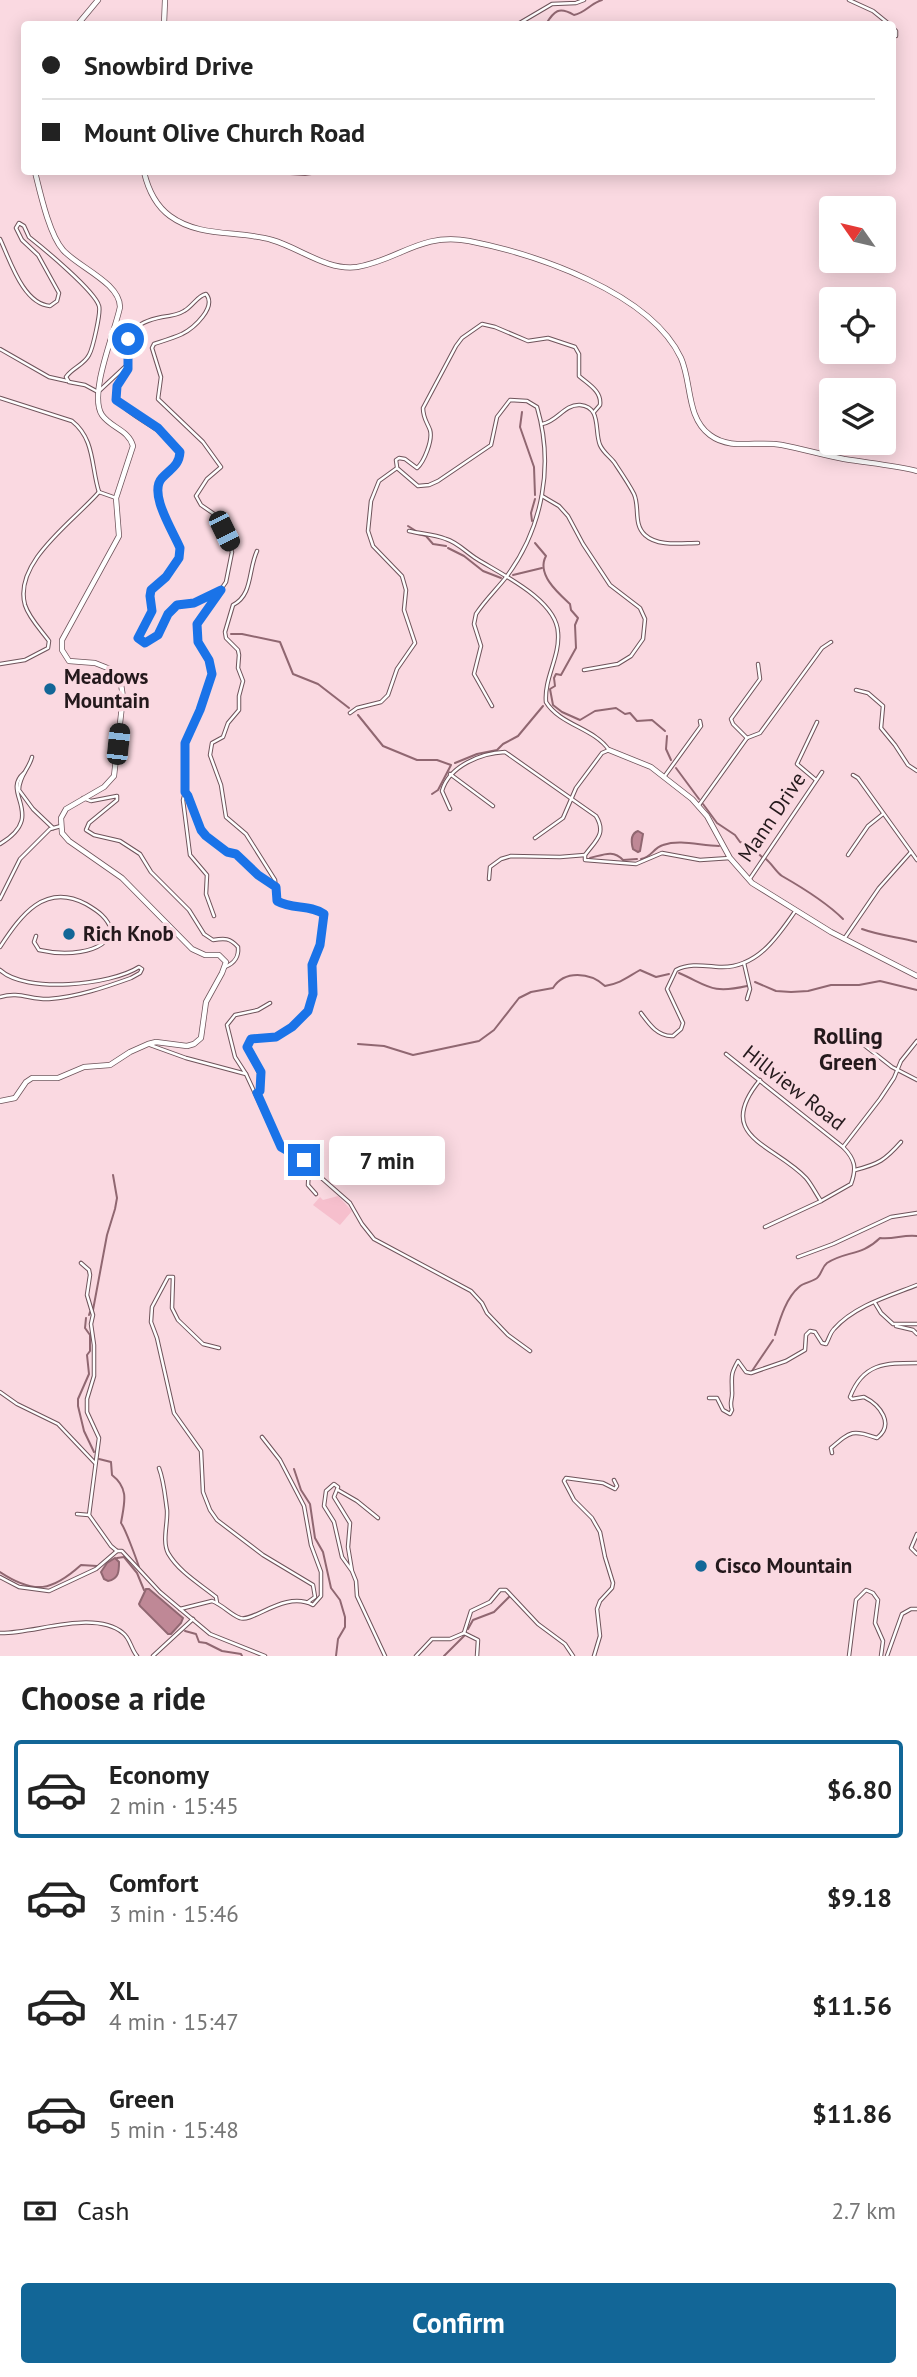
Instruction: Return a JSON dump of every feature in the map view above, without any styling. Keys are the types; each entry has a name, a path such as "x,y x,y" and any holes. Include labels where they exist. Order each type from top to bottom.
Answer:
{"main road":[{"path":"80,21 98,0"},
{"path":"164,21 165,0"},
{"path":"0,1101 15,1098 32,1078 58,1079 85,1067 110,1065 130,1052 156,1042 187,1046 200,1041 206,1002 226,962 222,957 198,953 115,871 69,841 62,832 62,814 66,809 104,787 114,776 123,690 121,684 110,669 101,664 69,661 61,646 67,628 119,536 116,498 133,446 127,435 102,414 97,402 119,314 120,298 58,242 36,175"},
{"path":"145,175 155,200 169,216 182,223 205,231 253,235 342,267 358,267 429,241 452,238 519,254 580,276 634,306 670,339 685,370 695,416 705,431 717,440 733,445 779,444 844,459 917,471"},
{"path":"609,750 645,764 699,805 730,858 749,880 844,939 917,976"}],"street":[{"path":"523,21 552,4 584,0"},
{"path":"849,0 873,11 885,21"},
{"path":"896,30 896,36"},
{"path":"0,239 20,281 37,302 50,306 59,298 59,293 38,255 18,235 16,228 19,223 24,226 29,237 84,286 99,304 100,312 91,352 84,362 68,373 67,381"},
{"path":"214,916 206,894 208,875 190,855 184,800 185,743 212,674 209,660 198,642 197,624 221,590 229,569 231,546 217,516 201,505 196,496 207,479 221,467 203,442 158,399 161,377 152,352 153,344 180,335 203,316 210,303 206,294 201,295 185,311 137,327 128,339 128,369 116,390 116,400 158,428 180,452 177,465 159,481 157,492 180,548 179,558 166,577 151,590 152,611 138,638 145,643 158,635 168,614 177,605 194,603 221,590"},
{"path":"492,706 474,674 481,646 474,624 481,606 507,576 528,539 542,496 546,458 537,407 527,401 510,400 497,417 491,445 429,485 418,486 397,468 396,460 405,459 413,467 419,467 423,462 431,433 423,416 424,408 456,346 462,338 482,324 528,341 548,338 575,347 579,354 579,376 589,382 601,399 594,412"},
{"path":"0,349 49,377 85,384 98,392 127,365"},
{"path":"0,398 72,421 81,428 89,443 99,492"},
{"path":"542,424 553,421 565,410 576,405 594,412 600,444 634,495 642,531 651,539 661,542 698,543"},
{"path":"350,713 357,708 381,702 388,695 397,669 415,643 404,610 405,583 402,576 373,546 368,531 371,501 379,481 397,468"},
{"path":"99,492 116,498"},
{"path":"0,664 25,660 48,648 49,641 26,606 26,576 38,555 99,492"},
{"path":"542,496 559,506 571,520 610,585 640,608 645,619 643,639 631,656 618,664 584,670"},
{"path":"409,531 425,532 448,540 537,598 557,627 558,642 545,694 548,705 565,719 601,740 609,750 602,753 576,788 564,818 535,838"},
{"path":"257,551 249,572 245,597 233,605 225,632 226,638 238,650 238,668 243,681 238,714 231,718 223,737 212,743 211,755 221,785 226,817 246,834 275,880 277,901 293,908 307,907 319,911 324,914 325,920 320,945 312,965 313,994 308,1011 292,1027 276,1037 251,1039 248,1042 249,1053 262,1078 260,1091 257,1093"},
{"path":"699,805 747,738 760,733 824,645 831,642"},
{"path":"747,738 731,719 760,679 758,664"},
{"path":"856,690 868,693 883,706 881,728 908,765 917,771"},
{"path":"664,777 701,726 700,721"},
{"path":"816,780 797,764 817,722"},
{"path":"450,809 442,791 450,774 466,764 505,752 572,797 596,816 601,825 598,839 584,855 511,856 490,867 489,879"},
{"path":"11,783 29,767 32,757"},
{"name":"Mann Drive","path":"749,880 821,772"},
{"path":"23,773 19,792 53,828"},
{"path":"450,774 493,806"},
{"path":"853,775 858,778 917,860"},
{"path":"185,792 206,836 227,852 236,854 258,875 276,887"},
{"path":"83,798 91,801 117,796 117,800 89,823 86,830 94,835 120,841 140,854 151,872 189,910 204,934 213,940 232,940 239,953 236,960 225,967"},
{"path":"0,844 17,829 19,821 16,809"},
{"path":"848,855 868,826 883,814"},
{"path":"0,899 20,859 53,828 61,826"},
{"path":"844,939 879,888 911,852"},
{"path":"584,855 589,862 604,860 626,864 636,864 662,853 700,860 730,858"},
{"path":"0,947 37,904 54,896 69,897 94,909 106,918 112,931 102,944 73,952 39,950 34,944 36,936"},
{"path":"641,1013 652,1027 663,1035 673,1036 683,1024 667,989 676,970 684,966 727,967 744,963 768,947 796,911"},
{"path":"744,963 750,989 747,999"},
{"path":"0,970 23,981 61,984 116,976 139,967 142,969 131,978 68,997 44,999 13,994 0,997"},
{"path":"270,1003 258,1010 235,1015 227,1024 230,1045 257,1093 281,1147 304,1160 350,1203 366,1231 374,1239 471,1291 508,1335 530,1351"},
{"path":"855,1038 917,1080"},
{"path":"765,1227 851,1184 855,1170 853,1158 843,1147 880,1099 901,1061 917,1041"},
{"path":"148,1044 186,1058 246,1074"},
{"name":"Hillview Road","path":"726,1054 843,1147"},
{"path":"760,1080 744,1103 742,1115 746,1130 806,1178 821,1201"},
{"path":"855,1170 876,1165 886,1159 901,1142"},
{"path":"309,1167 308,1185 316,1194"},
{"path":"798,1257 891,1217 917,1213"},
{"path":"81,1263 89,1270 90,1275 87,1296 93,1315 91,1324 94,1340 94,1366 86,1407 89,1422 99,1438 89,1515 117,1552 122,1552 151,1584 214,1637 265,1656"},
{"path":"180,1609 204,1601 217,1602 240,1618 249,1618 277,1604 308,1602 315,1597 313,1585 263,1555 217,1520 206,1501 201,1451 174,1413 158,1338 151,1322 152,1307 168,1277 173,1277 172,1308 178,1320 203,1344 219,1348"},
{"path":"709,1398 717,1398 723,1410 730,1414 730,1378 738,1361 745,1371 751,1373 786,1360 805,1350 806,1335 810,1331 815,1332 822,1343 827,1343 836,1327 874,1302 917,1285"},
{"path":"874,1302 884,1318 893,1325 913,1330 917,1334"},
{"path":"893,1325 917,1324"},
{"path":"832,1453 832,1447 849,1433 863,1432 877,1438 884,1429 885,1418 874,1404 864,1397 850,1397 864,1373 877,1365 917,1363"},
{"path":"0,1392 17,1404 58,1424 95,1463"},
{"path":"262,1437 280,1460 304,1506 307,1531 322,1584 317,1603 313,1605 308,1602"},
{"path":"159,1468 164,1481 168,1553 198,1584 216,1597 217,1602"},
{"path":"594,1656 600,1636 597,1609 613,1583 600,1532 592,1518 574,1500 564,1481 566,1478 603,1483 615,1489 617,1486 614,1480"},
{"path":"352,1571 342,1557 334,1522 324,1506 325,1495 332,1485 337,1485 338,1490 378,1518"},
{"path":"338,1490 334,1497 344,1517 351,1523 348,1547 357,1596 385,1656"},
{"path":"77,1514 89,1515"},
{"path":"917,1534 911,1548 917,1554"},
{"path":"0,1577 19,1587 49,1591 96,1569 117,1552"},
{"path":"416,1656 432,1639 450,1639 464,1633 471,1611 487,1604 499,1590 506,1590 538,1623 563,1642 573,1656"},
{"path":"849,1656 856,1600 866,1590 873,1592 878,1600 875,1623 883,1641 881,1656"},
{"path":"887,1656 902,1614 917,1609"},
{"path":"153,1656 193,1619"},
{"path":"0,1633 65,1624 103,1625 123,1633 137,1656"},
{"path":"464,1633 478,1640 477,1656"}],"shaded area":[{"path":"638,831 643,834 638,852 633,849 632,836"},
{"path":"338,1196 352,1211 340,1225 313,1205 320,1197 323,1200"},
{"path":"115,1558 119,1562 118,1574 108,1581 101,1572 107,1563"},
{"path":"146,1589 183,1618 171,1634 140,1606"}],"waterway":[{"path":"548,21 557,11 574,15 602,0"},
{"path":"522,412 520,427 534,467 535,495"},
{"path":"532,521 535,499"},
{"path":"408,526 416,531"},
{"path":"418,534 426,536 433,544 446,546"},
{"path":"535,543 546,556 546,576 554,589 570,604 571,610 578,618 575,625 576,648 561,675 556,674 555,686 550,689 553,705 580,720 595,711 616,708 625,714 630,713 637,721 652,720 665,731"},
{"path":"448,548 464,556 483,571 501,578"},
{"path":"513,575 542,568"},
{"path":"231,634 280,642 293,674 318,684 349,708"},
{"path":"455,763 497,750 518,736 543,706"},
{"path":"358,715 383,746 417,760 437,760 451,765 438,790 432,794"},
{"path":"667,736 666,749 671,760"},
{"path":"676,768 699,799"},
{"path":"703,804 717,823 762,857"},
{"path":"641,859 660,846 670,843 719,846"},
{"path":"590,858 612,854 623,860 637,859"},
{"path":"766,859 780,875 822,901 843,919"},
{"path":"862,929 917,942"},
{"path":"358,1044 384,1046 413,1055 479,1041 494,1030 519,998 531,992 553,988 564,978 585,976 605,986 619,982 640,970 656,977 669,974"},
{"path":"679,973 718,989 747,986"},
{"path":"755,982 776,991 791,992 880,981 917,990"},
{"path":"93,1310 117,1198 113,1175"},
{"path":"775,1335 790,1297 801,1285 816,1279 827,1263 867,1248 880,1238 917,1236"},
{"path":"86,1318 85,1328 90,1335 90,1351 87,1355 89,1374 78,1399 78,1406 84,1431 94,1452"},
{"path":"752,1371 773,1340"},
{"path":"99,1459 111,1462 112,1475 124,1491 121,1523 139,1567"},
{"path":"294,1469 301,1490 310,1504 315,1538 323,1552 331,1588 340,1600 345,1617 345,1627 338,1639 336,1656"},
{"path":"117,1558 124,1557 137,1573 144,1590"},
{"path":"0,1572 23,1584 43,1587 61,1580 81,1565 97,1566"},
{"path":"468,1629 473,1620 494,1612 510,1596"},
{"path":"185,1631 196,1634 199,1642 242,1656"},
{"path":"444,1656 465,1635"}],"place":[{"name":"Meadows Mountain","path":"50,689"},
{"name":"Rich Knob","path":"69,934"},
{"name":"Cisco Mountain","path":"701,1566"}],"district":[{"name":"Rolling Green","path":"848,1049"}],"route":[{"path":"128,339 128,369 114,396 119,404 158,428 174,442 180,452 177,465 159,481 157,487 158,499 180,548 179,558 166,577 151,590 152,611 138,638 145,643 158,635 168,614 177,605 194,603 221,590 197,624 198,642 209,660 212,674 185,743 185,792 206,836 227,852 236,854 258,875 276,887 277,901 293,908 312,908 324,914 320,945 312,965 314,984 308,1011 283,1033 271,1038 251,1039 247,1047 261,1072 260,1091 257,1093 279,1144 285,1151 304,1160"}]}
